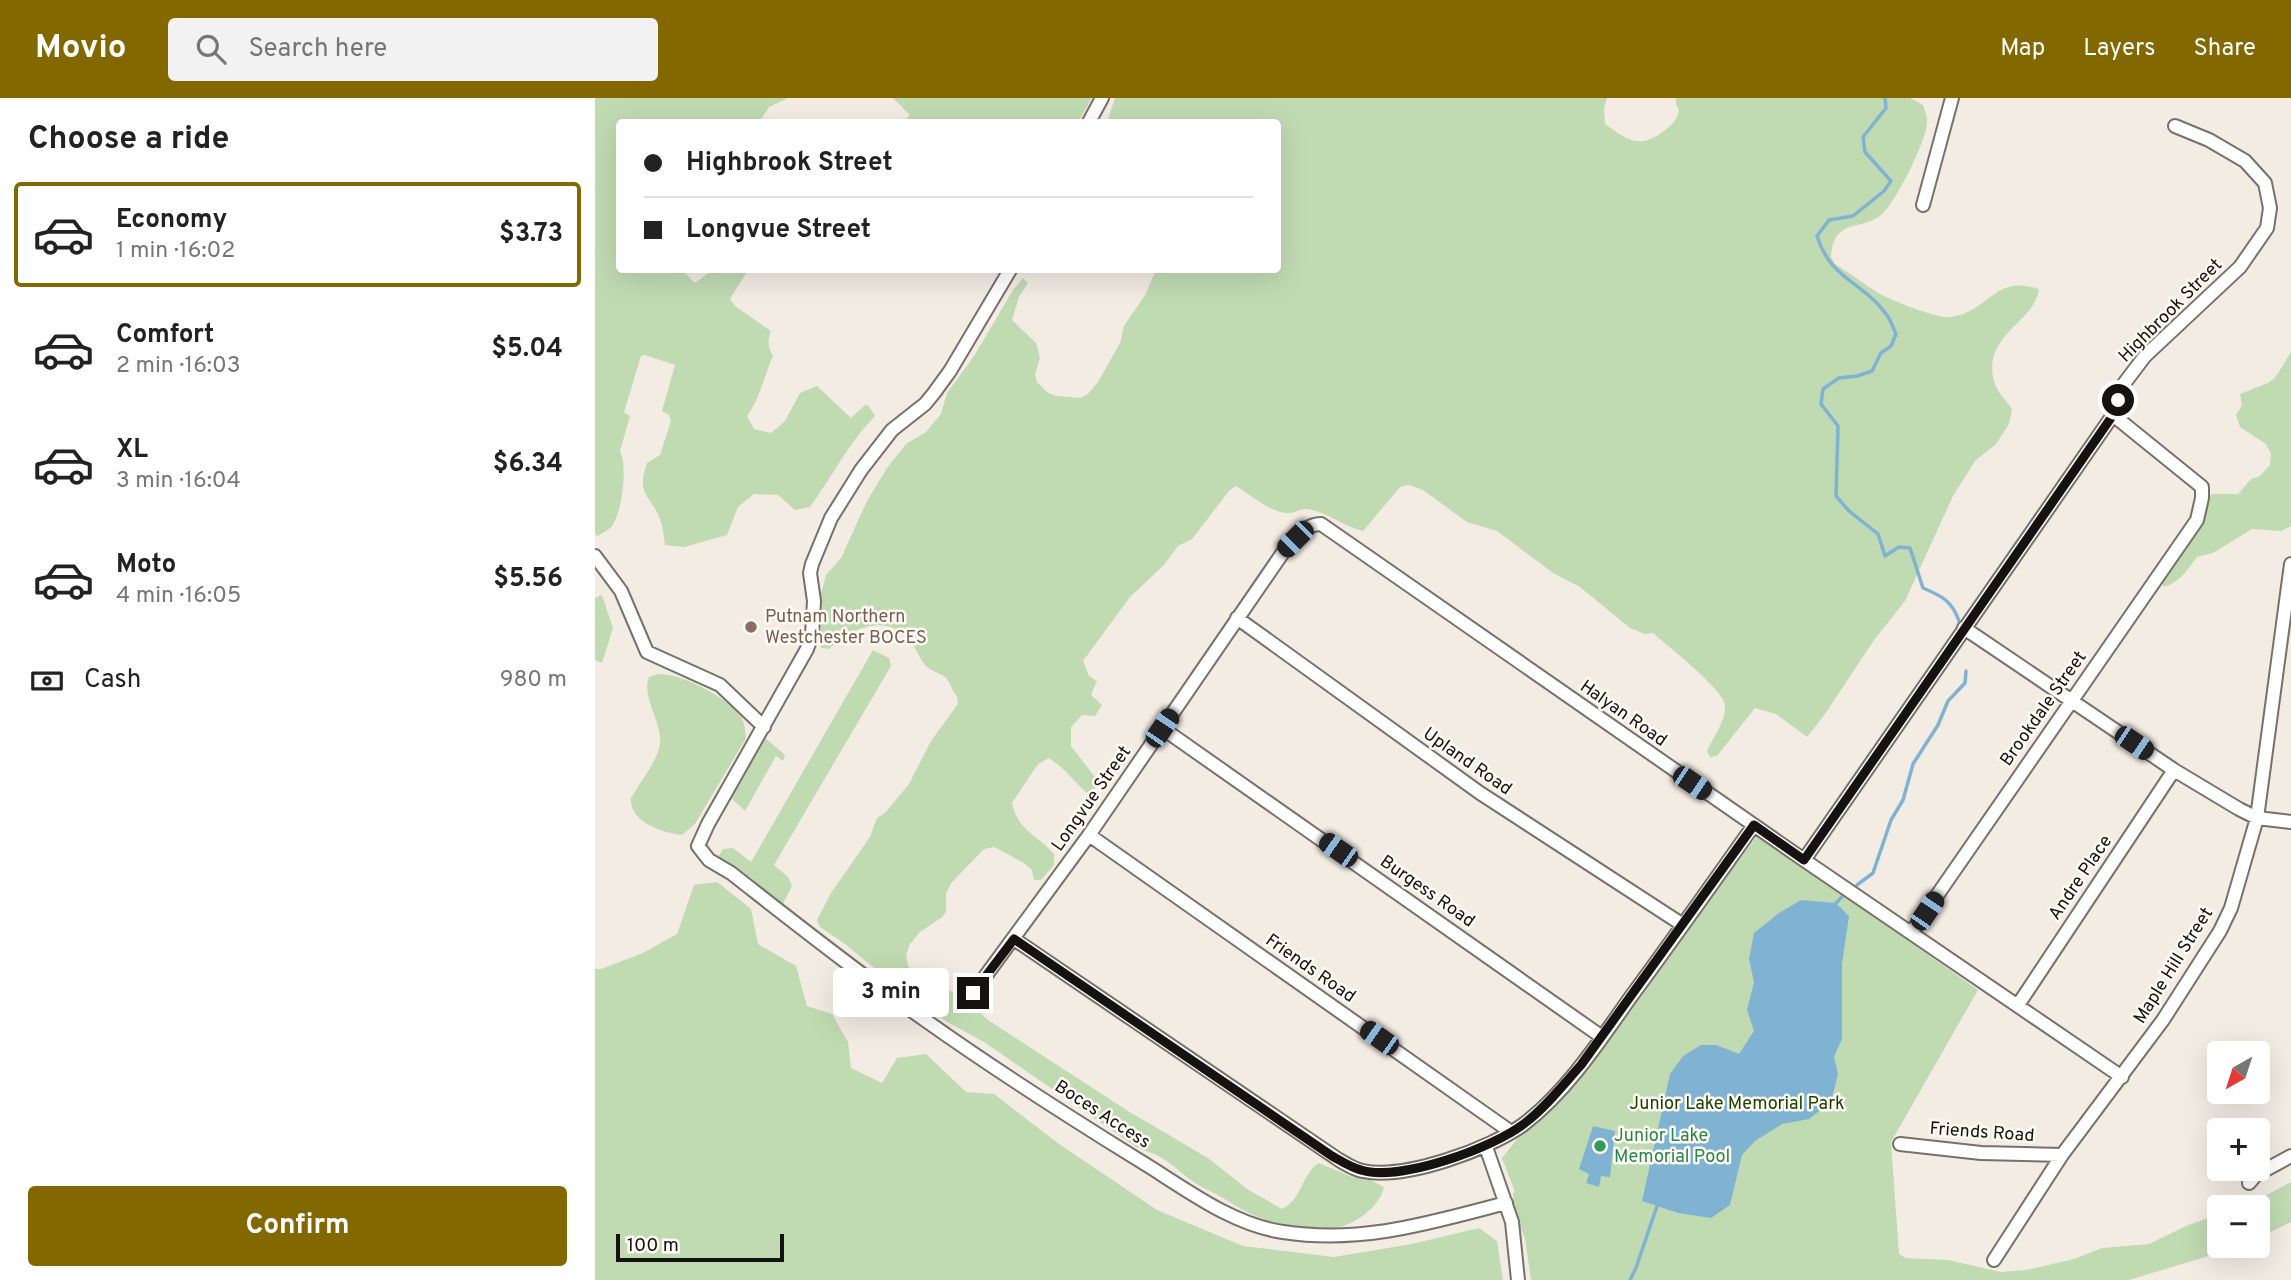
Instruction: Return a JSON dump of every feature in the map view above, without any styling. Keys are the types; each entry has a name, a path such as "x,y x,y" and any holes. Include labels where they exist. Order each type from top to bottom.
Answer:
{"street":[{"path":"1091,119 1102,98"},
{"path":"1923,205 1952,98"},
{"name":"Highbrook Street","path":"1804,860 2113,415 2123,385 2145,356 2240,267 2267,228 2270,208 2265,183 2245,161 2209,140 2175,126"},
{"path":"595,556 621,592 647,652 720,685 764,727 812,635 814,601 811,564 831,518 861,470 892,430 925,404 950,371 1008,273"},
{"name":"Brookdale Street","path":"1911,933 2197,520 2202,487 2113,415"},
{"name":"Longvue Street","path":"973,993 1089,835 1284,551 1313,524"},
{"name":"Halyan Road","path":"1313,524 1321,524 2122,1077"},
{"name":"Maple Hill Street","path":"1994,1259 2062,1155 2163,1020 2220,931 2231,908 2257,818 2291,564"},
{"name":"Upland Road","path":"1237,618 1480,793 1683,925"},
{"path":"1964,628 2174,770 2257,818 2291,822"},
{"name":"Boces Access","path":"764,727 698,846 709,860 731,873 926,1021 1109,1142 1214,1206 1251,1223 1280,1232 1332,1237 1399,1230 1506,1203"},
{"name":"Burgess Road","path":"1162,728 1602,1037"},
{"name":"Andre Place","path":"2018,1006 2174,770"},
{"path":"1014,939 1332,1156 1363,1171 1413,1168 1486,1147 1524,1124 1549,1101 1602,1037 1754,825"},
{"name":"Friends Road","path":"1089,835 1511,1132"},
{"name":"Friends Road","path":"1900,1144 1981,1153 2062,1155"},
{"path":"1486,1147 1512,1222 1518,1280"},
{"path":"2249,1183 2256,1175 2291,1156"}],"green space":[{"path":"595,98 788,98 769,107 761,119 616,119 616,273 685,273 695,283 708,273 746,273 730,299 735,306 771,331 769,344 773,356 759,394 747,416 754,429 771,433 785,421 800,393 817,386 851,418 865,405 869,406 875,416 849,448 810,507 795,510 778,495 754,494 738,507 727,535 684,547 665,545 661,522 646,495 643,483 647,463 660,455 671,421 669,415 662,411 675,365 641,356 624,412 630,416 620,451 624,478 619,510 611,527 598,536 595,534"},
{"path":"893,98 1092,98 1080,119 906,119 910,115"},
{"path":"1115,98 1607,98 1604,108 1605,124 1620,135 1640,141 1655,137 1674,122 1679,110 1676,98 1910,98 1923,105 1927,119 1926,130 1916,156 1886,210 1880,216 1842,231 1837,236 1831,257 1835,264 1880,294 1916,309 1945,317 1975,308 2011,286 2039,289 2028,312 2002,340 1992,365 1995,385 2012,409 2009,424 1996,444 1975,461 1953,496 1905,601 1874,640 1807,737 1776,714 1755,708 1717,756 1710,757 1707,751 1721,723 1725,706 1716,690 1694,668 1653,633 1645,634 1630,628 1580,587 1553,573 1497,531 1467,522 1423,490 1409,485 1400,487 1363,531 1314,511 1277,511 1236,486 1229,491 1192,539 1178,546 1164,565 1130,597 1083,661 1089,676 1097,681 1091,695 1102,705 1095,716 1082,715 1071,727 1071,746 1094,776 1097,787 1087,793 1049,758 1038,764 1012,803 1018,820 1054,854 1054,865 1041,880 1034,880 1032,870 1024,863 994,847 984,849 951,883 946,894 946,912 920,932 910,944 906,955 908,966 921,976 966,999 988,1020 1128,1111 1208,1158 1247,1189 1282,1209 1294,1199 1313,1167 1319,1163 1384,1187 1380,1198 1368,1212 1337,1228 1303,1230 1269,1222 1198,1185 1162,1158 1136,1147 984,1042 949,1023 905,993 820,927 817,920 831,893 870,837 877,818 885,813 909,784 931,741 958,704 957,696 946,678 927,667 909,640 890,627 868,626 847,635 829,649 821,648 821,594 826,575 841,558 867,501 887,468 906,444 926,432 941,414 947,393 974,356 1013,290 1023,278 1028,283 1019,297 1012,320 1036,343 1040,358 1035,374 1037,382 1048,393 1056,396 1081,398 1098,382 1120,343 1124,326 1145,295 1155,273 1281,273 1281,119 1108,119"},
{"path":"2291,352 2291,526 2281,531 2252,529 2213,553 2197,557 2179,578 2164,587 2160,580 2205,500 2212,494 2238,494 2251,479 2260,476 2270,465 2271,454 2266,444 2240,427 2236,415 2242,405 2240,394 2275,378"},
{"path":"602,595 613,628 602,663 595,660 595,598"},
{"path":"873,650 889,658 891,666 774,865 788,877 792,886 783,904 718,857 723,849 733,848 751,862"},
{"path":"659,674 692,682 726,702 741,717 745,729 746,738 695,824 682,835 649,825 635,814 632,806 631,798 659,750 660,735 647,685 649,677"},
{"path":"765,738 785,755 783,761 776,756 745,811 729,796 760,739"},
{"name":"Junior Lake Memorial Park","path":"1758,835 1978,990 1891,1142 1899,1254 1906,1258 1948,1260 2001,1272 2026,1270 2074,1259 2102,1248 2149,1244 2207,1218 2207,1257 2129,1280 1531,1280 1525,1238 1514,1213 1515,1192 1502,1158"},
{"path":"717,882 751,909 758,944 796,966 807,1006 832,1014 848,1042 851,1068 882,1083 897,1058 926,1054 966,1092 994,1094 1059,1144 1157,1210 1243,1246 1334,1257 1412,1244 1479,1228 1497,1241 1503,1280 595,1280 595,969 643,953 677,934 694,885"},
{"path":"2291,1182 2291,1222 2270,1232 2270,1195 2267,1195"}],"water":[{"path":"1801,900 1836,903 1849,916 1842,964 1842,1039 1834,1057 1838,1074 1831,1102 1809,1119 1782,1124 1755,1141 1742,1155 1730,1205 1711,1218 1678,1213 1642,1201 1670,1074 1683,1056 1701,1045 1716,1045 1739,1054 1754,1031 1747,1010 1754,982 1749,959 1754,933"},
{"name":"Junior Lake Memorial Pool","path":"1593,1126 1615,1131 1610,1177 1601,1176 1599,1187 1586,1183 1589,1174 1579,1169"}],"waterway":[{"path":"1885,98 1886,108 1863,137 1865,152 1891,181 1884,191 1853,216 1829,220 1817,236 1830,262 1877,303 1888,316 1896,334 1891,346 1881,353 1872,371 1839,378 1823,389 1821,404 1838,426 1836,496 1849,511 1878,534 1885,556 1899,547 1910,548 1923,588 1945,600 1959,621"},
{"path":"1857,885 1873,873 1891,820 1903,800 1913,764 1938,725 1948,701 1965,683 1966,671"},
{"path":"1836,903 1842,897"},
{"path":"1630,1280 1657,1206"}],"place":[{"name":"Putnam Northern Westchester BOCES","path":"751,627"},
{"name":"Junior Lake Memorial Pool","path":"1600,1146"}],"route":[{"path":"973,993 1014,939 1332,1156 1363,1171 1413,1168 1486,1147 1524,1124 1581,1065 1754,825 1804,860 2113,415 2118,400"}]}
